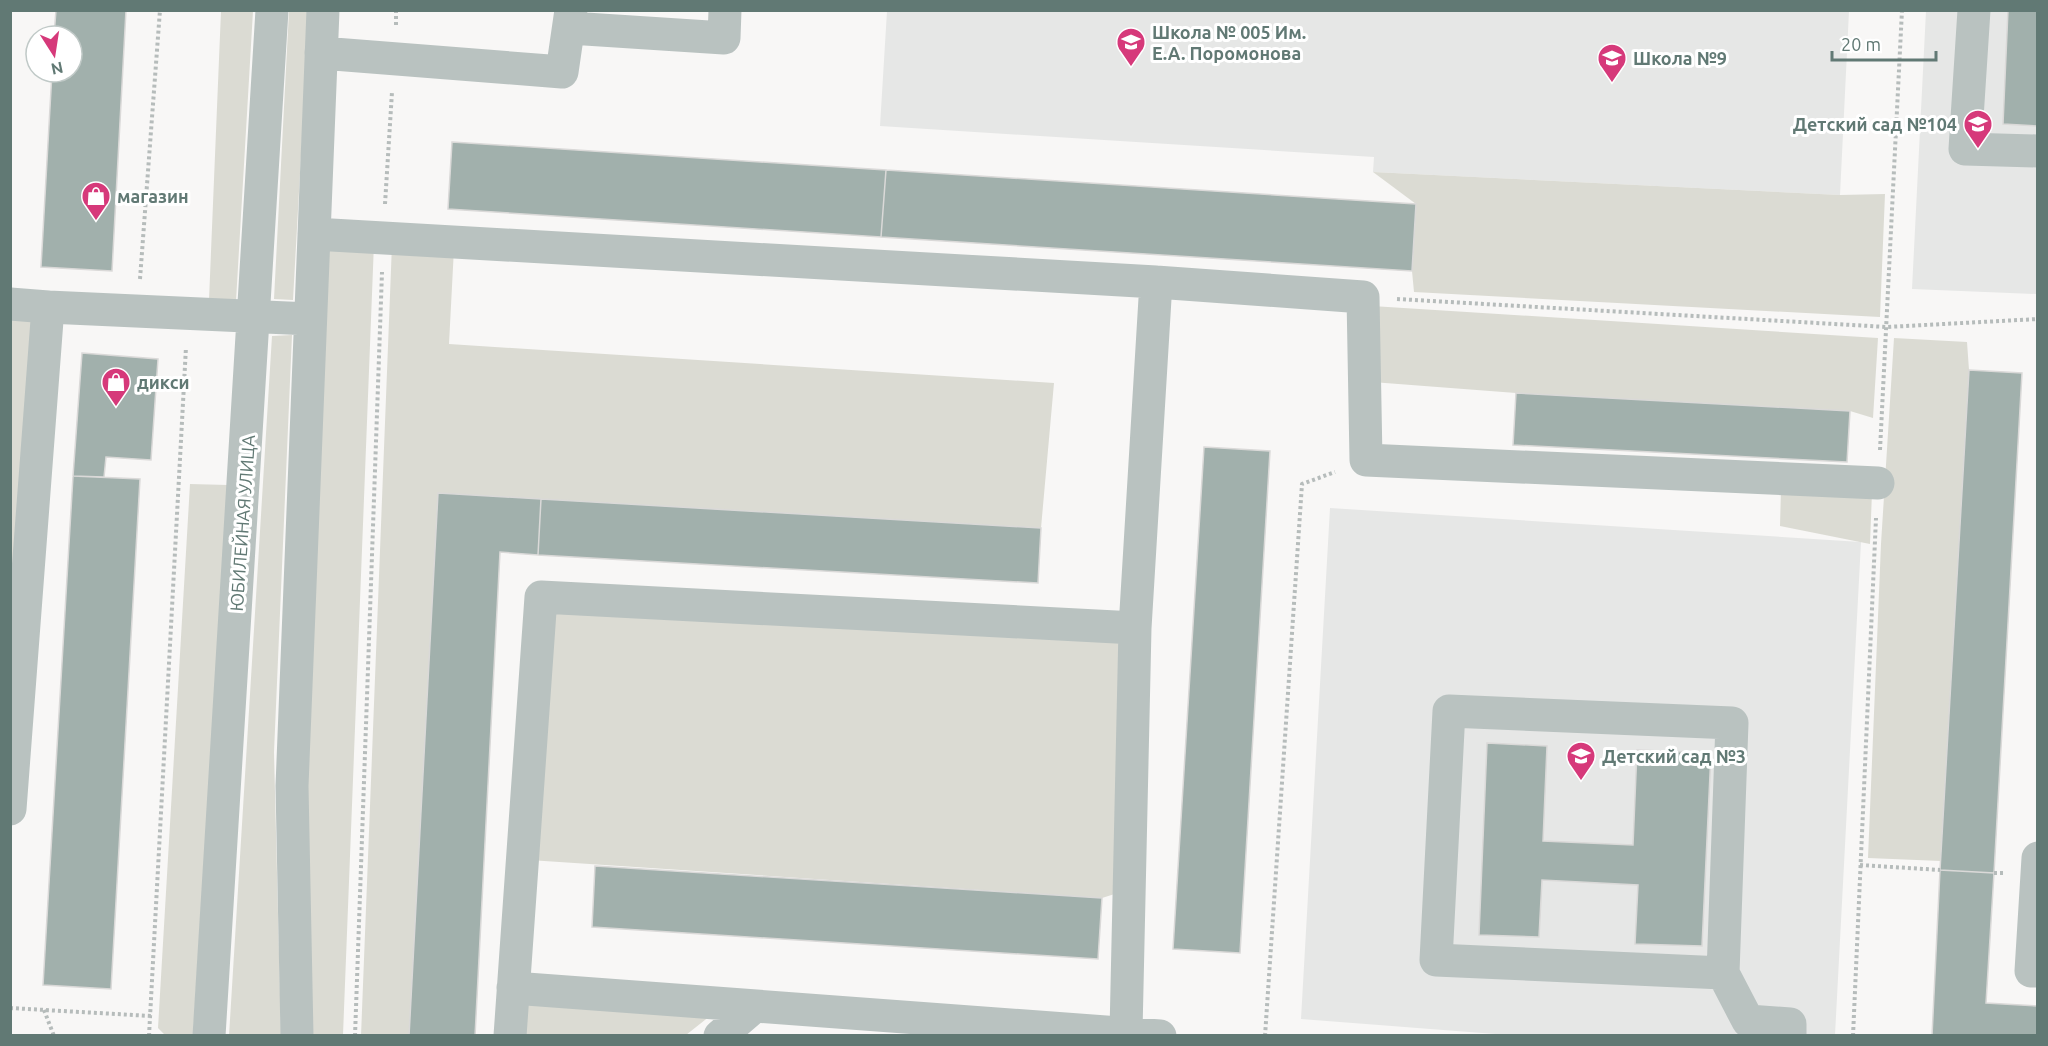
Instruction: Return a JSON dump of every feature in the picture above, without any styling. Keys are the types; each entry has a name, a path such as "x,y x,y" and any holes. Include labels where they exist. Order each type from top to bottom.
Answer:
{"street":[{"name":"ЮБИЛЕЙНАЯ УЛИЦА","path":"209,1035 255,316 272,10"},
{"path":"297,1035 292,786 323,10"},
{"path":"321,53 562,72 571,19 724,38 725,10"},
{"path":"1974,10 1965,149 2037,152"},
{"path":"314,234 1156,282 1363,297 1366,460 1878,483"},
{"path":"1126,1032 1135,628 1156,282"},
{"path":"10,304 310,319"},
{"path":"10,809 15,680 48,307"},
{"path":"510,1035 541,597 1135,628"},
{"path":"1723,973 1436,960 1449,711 1732,723 1723,973 1748,1021 1790,1024 1790,1035"},
{"path":"2037,858 2031,970 2037,971"},
{"path":"513,988 1160,1035"},
{"path":"720,1035 755,1006"}],"path":[{"path":"138,310 160,10"},
{"path":"354,1035 383,238 396,10"},
{"path":"1853,1035 1902,10"},
{"path":"1363,297 1887,327 2037,319"},
{"path":"149,1035 188,312"},
{"path":"1265,1035 1302,484 1366,460"},
{"path":"1860,865 1940,870"},
{"path":"10,1008 151,1016"},
{"path":"44,1010 54,1035"}],"shaded area":[{"path":"221,11 253,11 236,301 209,300"},
{"path":"289,11 309,11 293,300 274,299"},
{"path":"887,11 1849,11 1840,195 1373,172 1374,157 880,126"},
{"name":"Детский сад №104","path":"1926,11 2037,11 2037,294 1912,289"},
{"path":"1373,172 1840,195 1885,194 1880,317 1414,292 1412,271 1416,204"},
{"path":"326,239 374,243 343,1035 309,1036 305,786"},
{"path":"392,244 454,248 449,344 1054,383 1041,528 438,493 409,1035 361,1036"},
{"path":"1372,306 1878,338 1873,418 1850,411 1516,393 1372,382"},
{"path":"11,310 35,312 11,627"},
{"path":"292,335 274,752 281,1035 229,1036 272,336"},
{"path":"1894,338 1967,342 1969,370 1941,861 1868,858 1881,544"},
{"path":"190,484 228,485 193,1035 165,1035 158,1028"},
{"path":"1781,489 1872,492 1870,544 1780,526"},
{"name":"Детский сад №3","path":"1330,508 1861,542 1835,1035 1521,1036 1301,1019"},
{"path":"548,605 1128,634 1124,891 1102,898 529,860"},
{"path":"521,1001 715,1012 686,1035 519,1036"}],"building":[{"path":"56,10 126,10 112,271 41,267 51,84 84,84 84,24 55,24"},
{"path":"2008,10 2038,10 2038,126 2003,124"},
{"path":"452,142 886,170 881,237 448,209"},
{"path":"886,170 1416,204 1412,271 881,237"},
{"name":"дикси","path":"82,353 158,359 151,460 106,457 104,477 73,476"},
{"path":"1969,370 2022,373 1994,873 1940,870"},
{"path":"1516,393 1850,411 1847,462 1513,445"},
{"path":"1204,447 1270,451 1240,953 1173,949"},
{"path":"73,476 140,479 111,989 43,985"},
{"path":"438,493 541,499 538,555 500,552 475,1036 409,1036"},
{"path":"541,499 1041,528 1038,583 538,555"},
{"path":"1487,743 1547,746 1543,841 1633,845 1637,750 1711,753 1702,946 1635,944 1638,885 1542,880 1539,937 1479,935"},
{"path":"595,866 1102,898 1098,959 592,927"},
{"path":"1940,870 1994,873 1986,1003 2038,1006 2038,1036 1932,1036"}],"place":[{"name":"Школа № 005 Им. Е.А. Поромонова","path":"1131,68"},
{"name":"Школа №9","path":"1612,84"},
{"name":"Детский сад №104","path":"1978,150"},
{"name":"магазин","path":"96,222"},
{"name":"дикси","path":"116,408"},
{"name":"Детский сад №3","path":"1581,782"}]}
